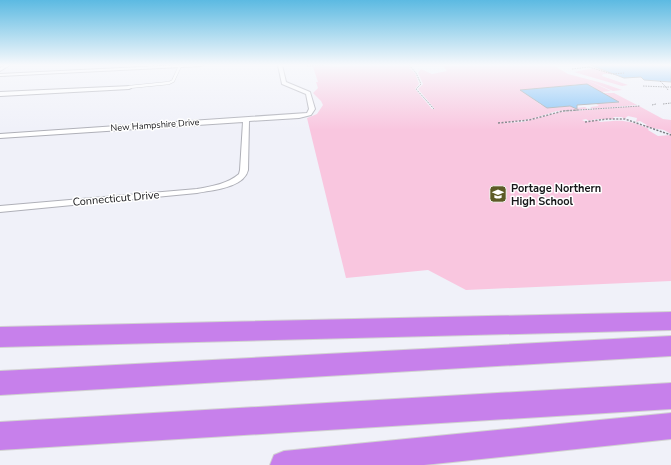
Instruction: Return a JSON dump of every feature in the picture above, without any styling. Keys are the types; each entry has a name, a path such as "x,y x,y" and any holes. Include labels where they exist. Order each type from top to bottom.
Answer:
{"highway":[{"path":"0,337 671,321"},
{"path":"0,383 671,346"},
{"path":"0,436 671,396"},
{"path":"284,465 671,426"}],"street":[{"path":"0,94 129,87"},
{"name":"New Hampshire Drive","path":"0,136 299,116 309,114 312,109 308,93 293,87"},
{"name":"Connecticut Drive","path":"0,209 197,191 231,183 243,175 246,119"}],"lane":[{"path":"129,87 133,87"}],"path":[{"path":"418,87 416,89 434,109"},
{"path":"659,87 671,87"},
{"path":"652,105 656,104"},
{"path":"663,104 671,104"},
{"path":"498,123 529,120 555,112 640,106"},
{"path":"585,122 606,118 625,119 646,127 663,130 671,135"}],"shaded area":[{"name":"Portage Northern High School","path":"318,87 417,87 415,89 432,109 435,109 418,89 420,87 554,87 521,90 541,105 553,108 569,106 575,108 585,107 588,109 557,111 531,119 500,123 523,122 560,112 639,106 663,119 671,120 671,134 664,130 647,127 645,126 647,125 640,121 636,122 637,118 628,116 624,119 622,117 613,117 615,119 596,119 589,121 586,119 582,120 586,122 597,120 600,122 619,121 635,123 649,129 648,130 658,136 671,135 671,281 466,290 428,270 346,278 307,118 317,114 323,105 313,93"},
{"name":"Portage Northern High School","path":"592,87 602,87 611,91 601,92"},
{"name":"Portage Northern High School","path":"603,87 613,87 622,90 613,91"},
{"path":"603,93 614,93 637,105 593,109 590,107 599,106 595,103 618,102"}],"building":[{"path":"557,87 592,87 619,102 577,105 577,109 570,106 547,108 520,90"}],"place":[{"name":"Portage Northern High School","path":"498,194"}]}
